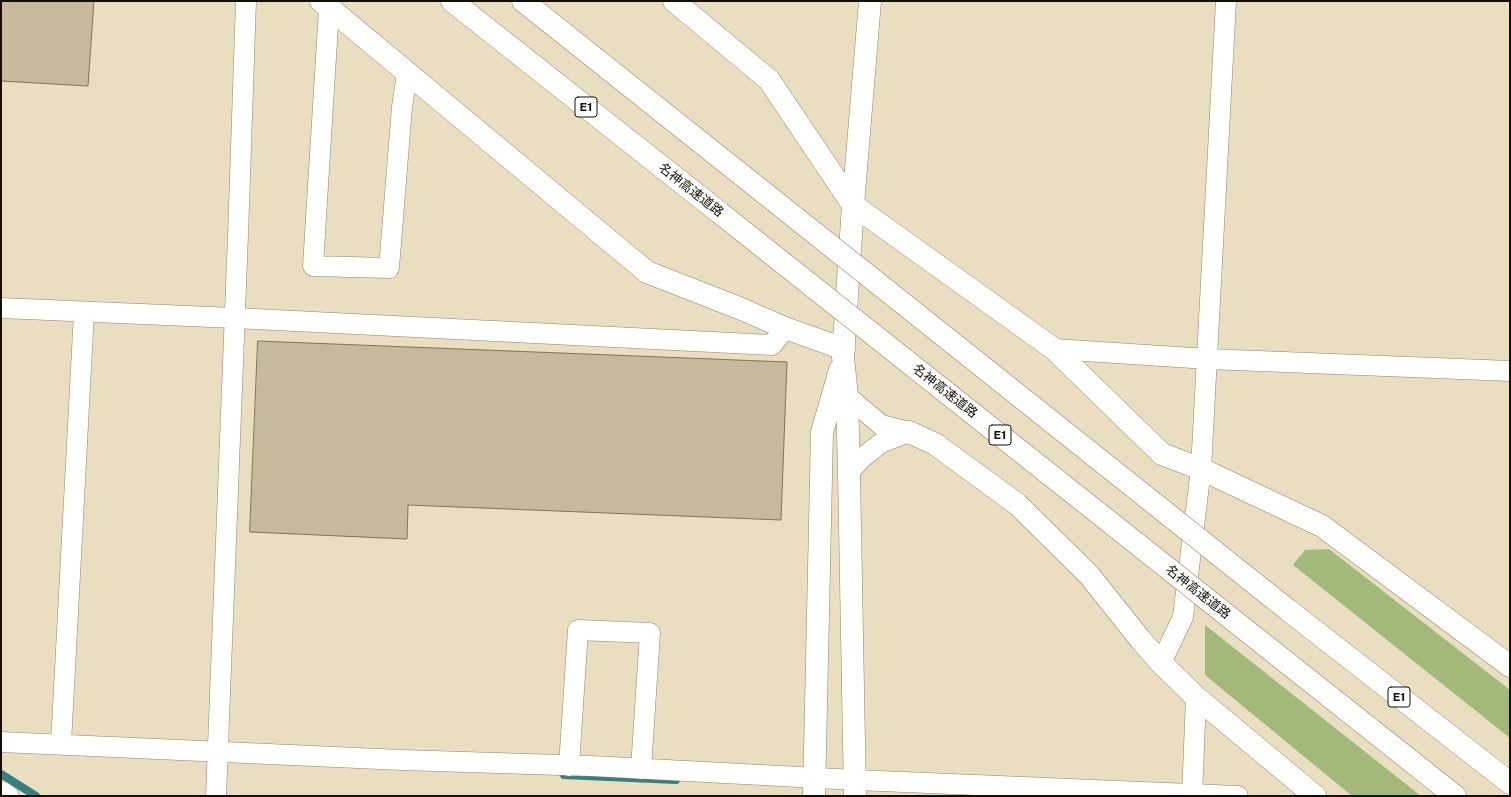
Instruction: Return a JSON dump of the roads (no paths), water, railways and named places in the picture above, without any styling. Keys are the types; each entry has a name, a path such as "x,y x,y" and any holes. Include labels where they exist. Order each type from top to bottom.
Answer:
{"main road":[{"name":"名神高速道路","path":"452,1 1455,796"},
{"name":"E1","path":"523,1 1288,610 1510,784"},
{"path":"674,1 769,80 853,205 1054,349 1162,454 1201,469 1322,526 1510,666"},
{"path":"855,788 847,396 843,353 853,205 870,1"},
{"path":"325,5 647,272 739,308 843,353"},
{"path":"814,787 822,432 843,353"},
{"path":"909,432 935,444 1017,504 1089,575 1161,663 1196,697 1315,796"}],"street":[{"path":"216,796 246,1"},
{"path":"1161,663 1183,618 1201,469 1226,1"},
{"path":"325,5 313,266 389,268 402,107 407,74"},
{"path":"1,308 235,318 772,345 786,328"},
{"path":"61,744 84,312"},
{"path":"1054,349 1208,359 1510,371"},
{"path":"847,396 881,425 909,432"},
{"path":"849,472 862,458 881,443 909,432"},
{"path":"569,766 578,630 650,633 641,769"},
{"path":"1192,795 1196,697"},
{"path":"1,742 641,769 814,787 1238,796"},
{"path":"1,791 9,796"}],"waterway":[{"path":"1,774 36,796"},
{"path":"564,775 676,780"}]}
